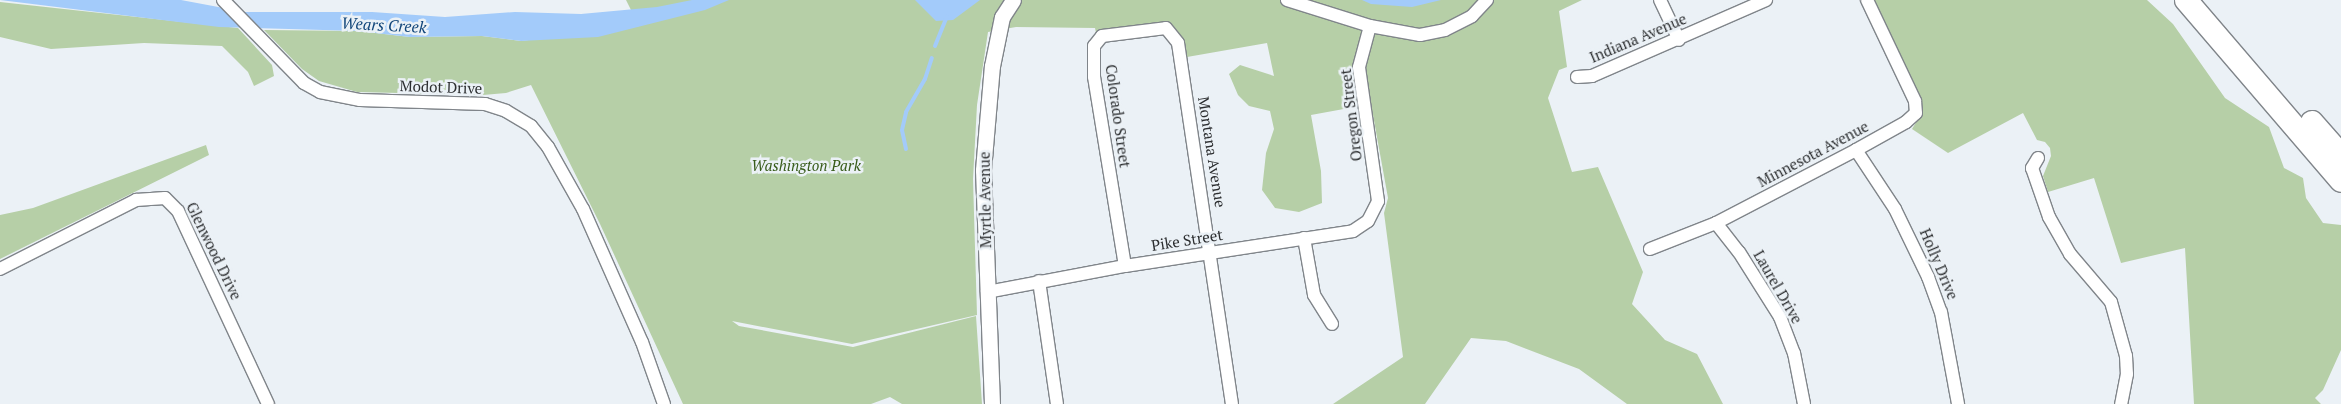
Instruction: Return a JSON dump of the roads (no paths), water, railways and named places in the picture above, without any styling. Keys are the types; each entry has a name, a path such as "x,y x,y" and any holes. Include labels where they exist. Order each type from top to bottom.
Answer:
{"highway":[{"path":"2186,0 2341,181"},
{"path":"2205,0 2341,155"}],"street":[{"name":"Modot Drive","path":"223,0 304,83 320,92 341,98 485,104 506,111 531,126 548,148 583,209 642,342 664,404"},
{"name":"Myrtle Avenue","path":"992,404 983,170 987,105 1002,17 1012,0"},
{"path":"1287,0 1399,33 1428,33 1445,30 1472,16 1487,0"},
{"path":"1660,0 1679,40"},
{"name":"Indiana Avenue","path":"1577,77 1592,76 1679,40 1766,0"},
{"name":"Minnesota Avenue","path":"1650,249 1716,223 1856,150 1906,122 1916,113 1915,101 1867,0"},
{"name":"Oregon Street","path":"1370,26 1359,67 1378,201"},
{"name":"Montana Avenue","path":"1166,28 1178,43 1211,253 1232,404"},
{"name":"Colorado Street","path":"1124,266 1094,77 1094,46 1102,36 1166,28"},
{"name":"Holly Drive","path":"1856,150 1895,208 1928,276 1944,321 1958,404"},
{"path":"2038,158 2032,168 2049,217 2070,254 2111,302 2126,356 2127,374 2121,404"},
{"name":"Glenwood Drive","path":"0,269 136,200 166,198 178,211 268,404"},
{"name":"Pike Street","path":"987,292 1124,266 1353,231 1368,221 1378,201"},
{"name":"Laurel Drive","path":"1716,223 1739,252 1780,317 1794,353 1804,404"},
{"path":"1304,238 1314,295 1332,324"},
{"path":"1039,281 1057,404"}],"water":[{"name":"Wears Creek","path":"0,0 181,0 245,12 372,12 445,17 515,12 581,14 657,7 692,0 729,0 705,10 598,37 521,41 482,36 410,37 358,31 219,27"},
{"path":"915,0 980,0 953,20 936,21"},
{"path":"1362,0 1441,0 1412,7 1371,4"}],"waterway":[{"path":"935,46 947,16"},
{"path":"906,149 902,130 906,112 925,79 932,58"}],"park label":[{"name":"Washington Park","path":"806,166"}]}
